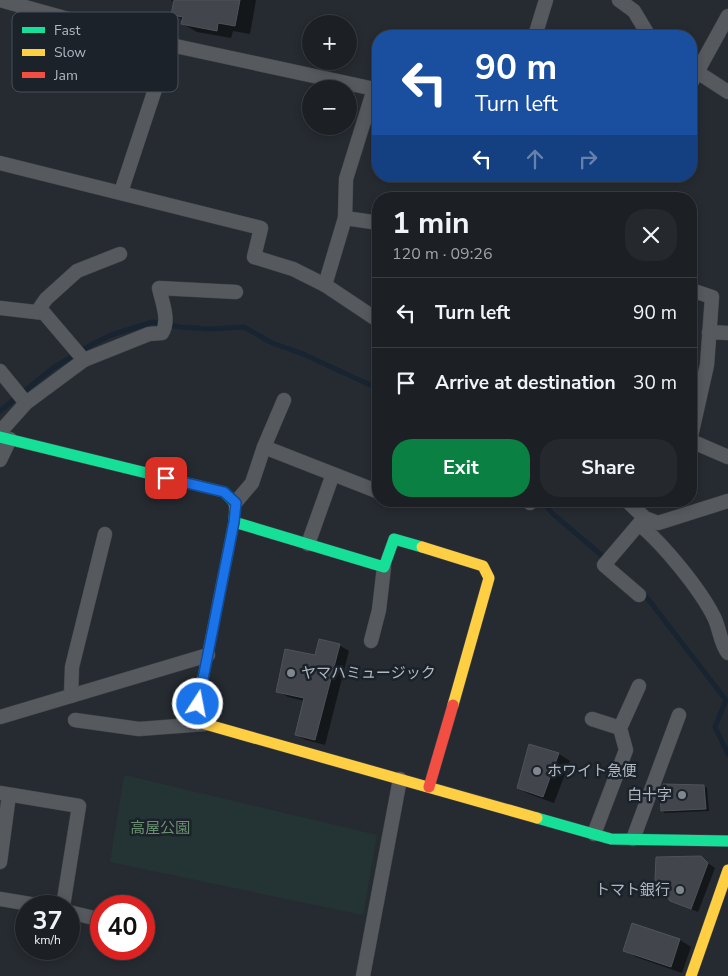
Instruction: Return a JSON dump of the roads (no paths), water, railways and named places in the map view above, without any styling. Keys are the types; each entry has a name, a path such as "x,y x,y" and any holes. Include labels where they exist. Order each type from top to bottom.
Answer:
{"street":[{"path":"537,30 546,0"},
{"path":"619,0 634,10 646,30"},
{"path":"6,1 45,12"},
{"path":"697,67 728,16"},
{"path":"178,46 372,89"},
{"path":"697,76 728,92"},
{"path":"121,192 154,92"},
{"path":"325,285 345,218 346,179 372,102"},
{"path":"0,163 261,228 254,257 293,269 325,285 372,316"},
{"path":"345,218 372,222"},
{"path":"37,312 46,299 77,271 120,254"},
{"path":"0,460 3,436 22,398 80,356 149,334 162,333 166,324 159,288 236,292"},
{"path":"697,292 712,296 707,365 697,409"},
{"path":"0,308 44,313 80,356"},
{"path":"709,332 728,333"},
{"path":"0,371 22,398"},
{"path":"206,724 198,704 234,522 236,503 252,483 264,447 284,400"},
{"path":"3,436 224,492 236,503"},
{"path":"697,444 728,457"},
{"path":"264,447 372,489"},
{"path":"308,544 333,474"},
{"path":"642,521 658,523 728,501"},
{"path":"632,507 692,584 715,618 724,649 728,653"},
{"path":"639,595 604,565 642,521"},
{"path":"234,522 384,567"},
{"path":"71,696 72,667 105,534"},
{"path":"371,641 379,610 384,567 394,539 483,566 488,578 429,787"},
{"path":"0,716 208,655"},
{"path":"594,834 626,750 620,728 638,686"},
{"path":"633,839 679,715"},
{"path":"592,719 620,728"},
{"path":"75,720 139,729 206,724 611,839 728,841"},
{"path":"363,976 400,779"},
{"path":"0,862 5,794 78,806 65,895"},
{"path":"691,976 728,870"},
{"path":"0,899 15,902"}],"waterway":[{"path":"0,411 53,368 91,345 111,335 152,322 208,329 244,327 272,343 303,354 372,386"},
{"path":"547,507 606,559"},
{"path":"641,590 726,700 715,727 728,754"}],"place":[{"name":"ヤマハミュージック","path":"291,673"},
{"name":"ホワイト急便","path":"537,771"},
{"name":"白十字","path":"682,795"},
{"name":"トマト銀行","path":"680,890"}],"park label":[{"name":"高屋公園","path":"160,828"}]}
